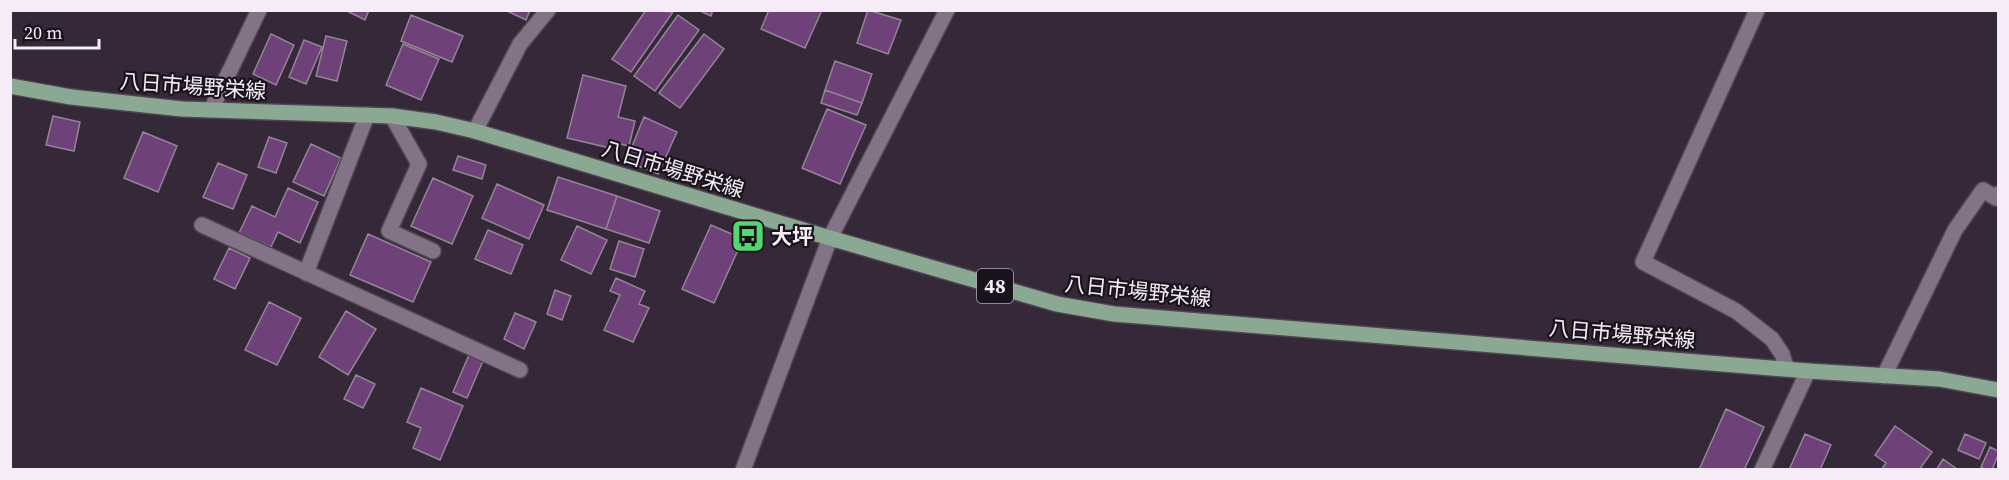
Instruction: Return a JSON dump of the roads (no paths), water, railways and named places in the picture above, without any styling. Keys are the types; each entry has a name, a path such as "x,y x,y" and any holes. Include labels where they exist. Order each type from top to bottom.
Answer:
{"main road":[{"name":"八日市場野栄線","path":"10,86 71,98 211,110 392,116 436,122 475,131 1058,304 1114,314 1808,371 1939,379 1998,390"}],"street":[{"path":"211,110 259,10"},
{"path":"475,131 520,44 548,10"},
{"path":"742,470 830,238 947,10"},
{"path":"1757,10 1643,262 1736,311 1772,339 1782,354 1787,369"},
{"path":"306,273 366,115"},
{"path":"392,116 419,164 389,231 433,251"},
{"path":"1884,376 1955,230 1983,190 1995,198 1998,194"},
{"path":"202,225 520,370"},
{"path":"1762,470 1808,371"}],"place":[{"name":"大坪","path":"748,236"}]}
